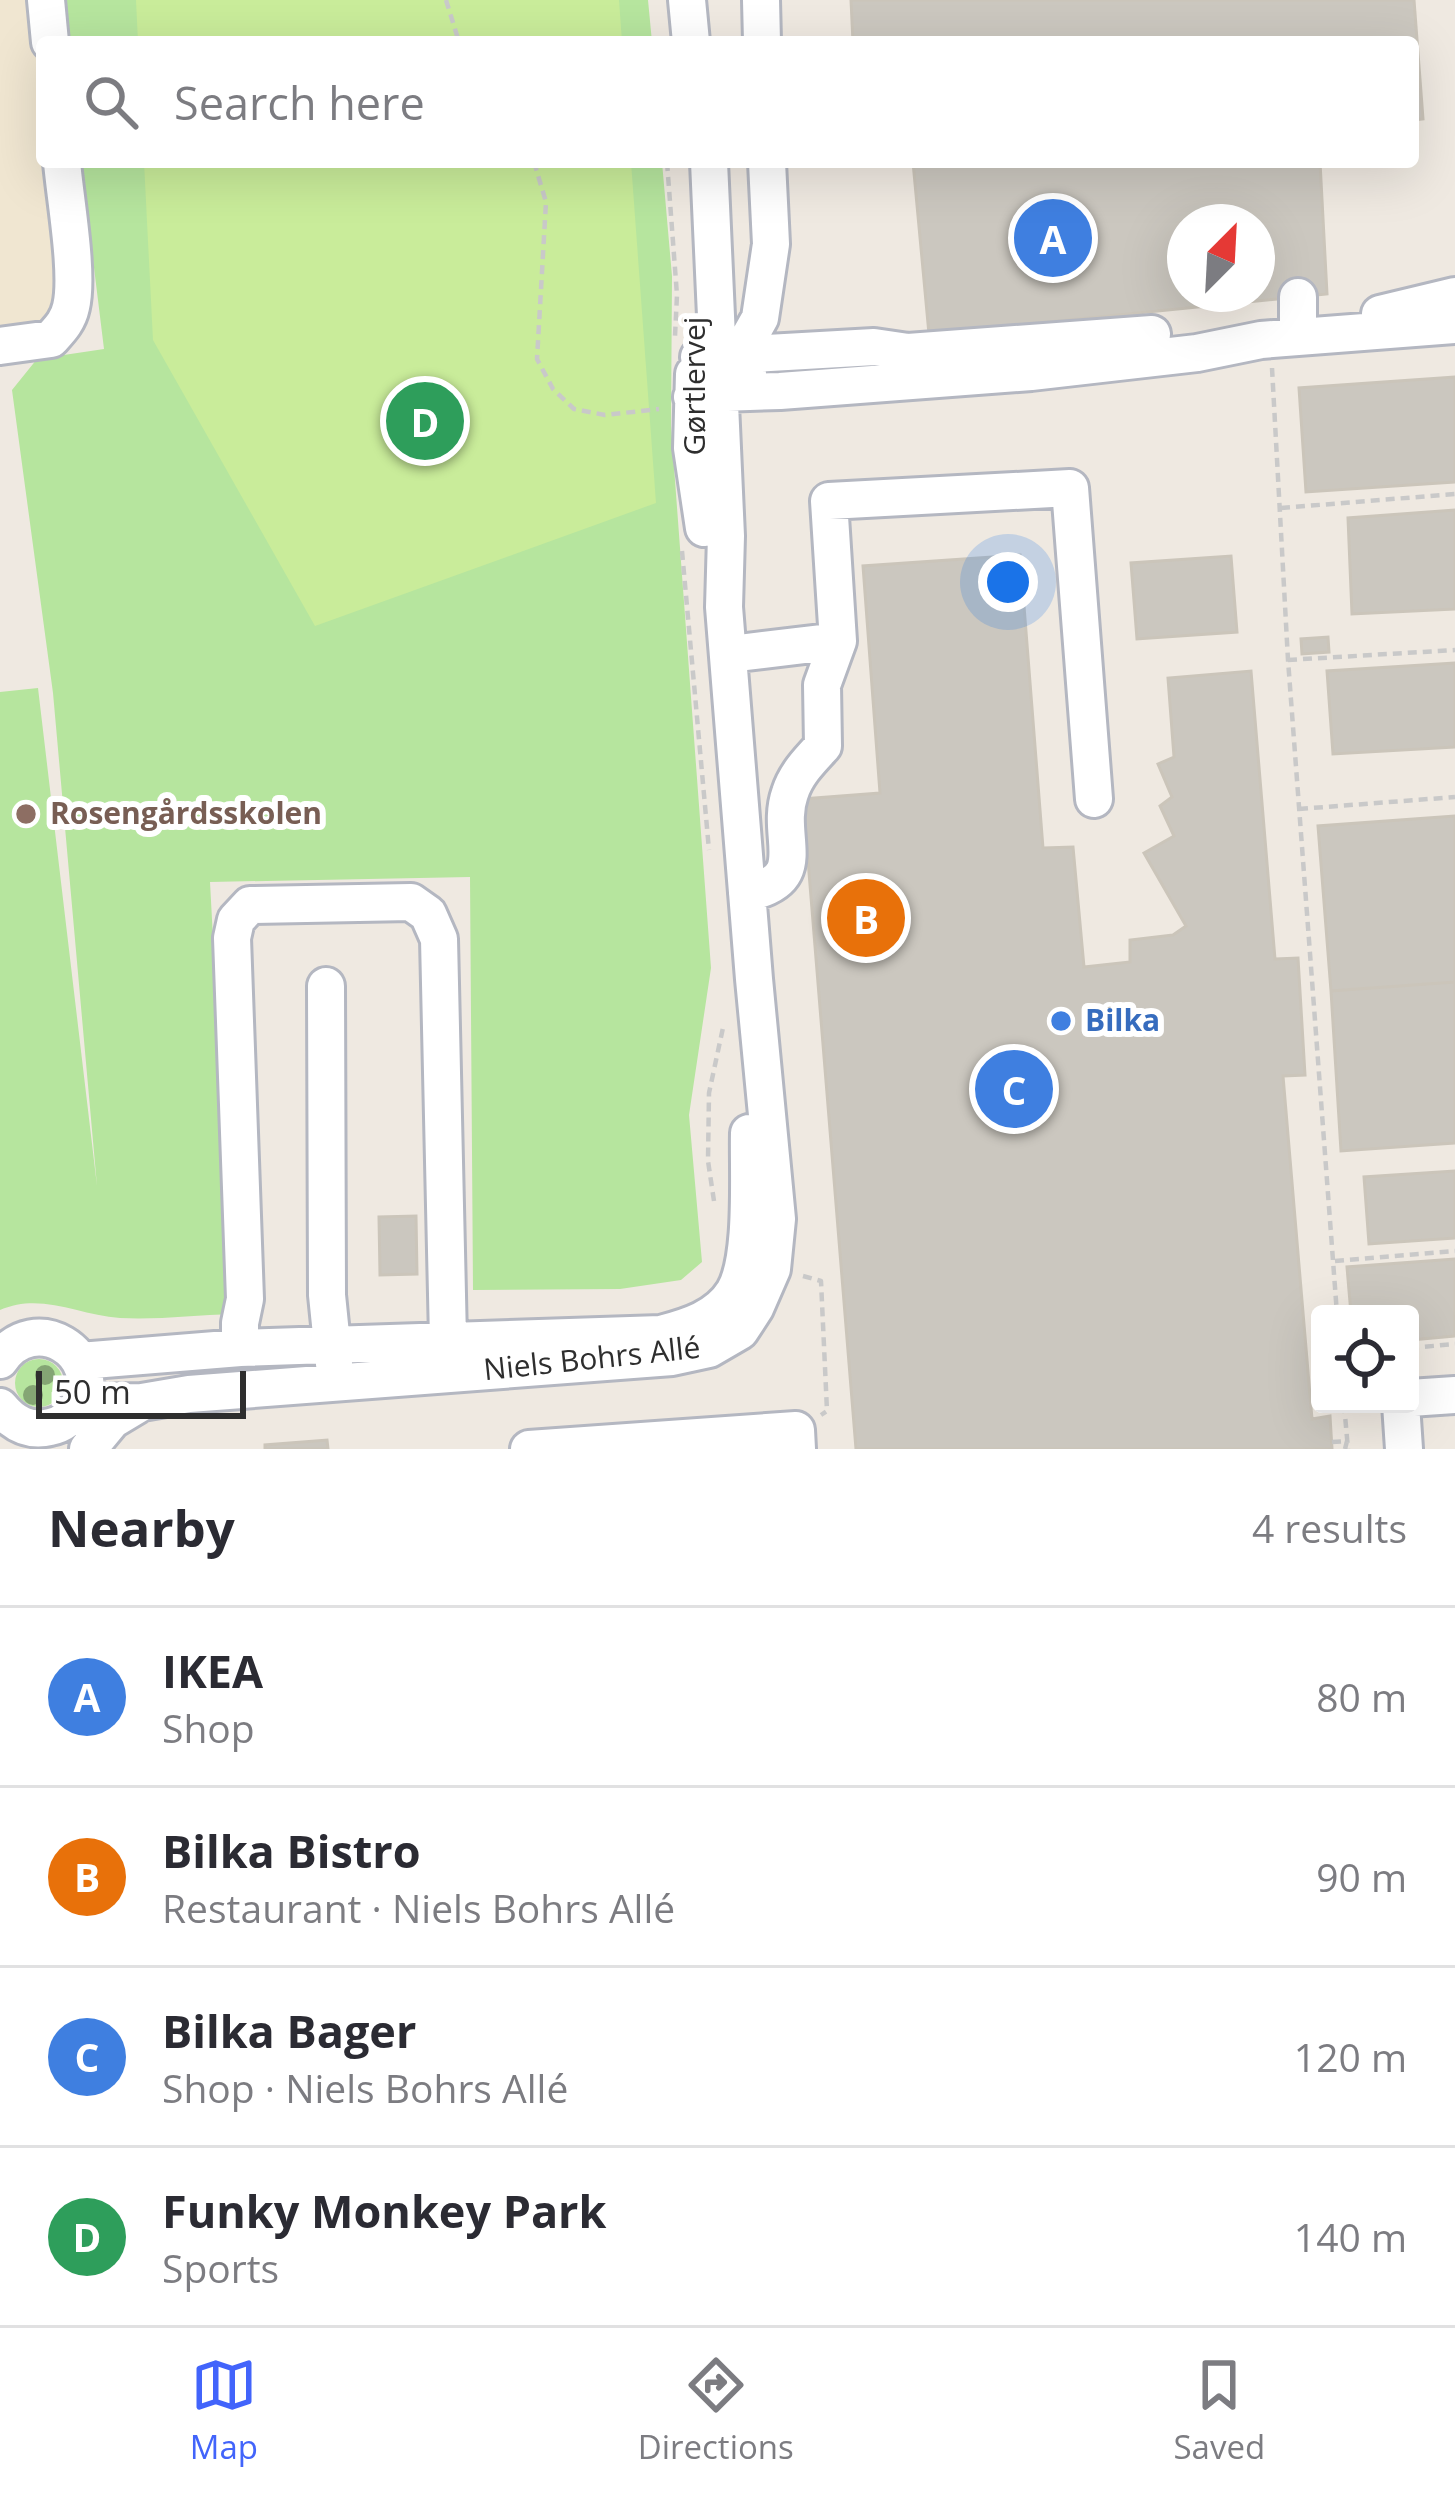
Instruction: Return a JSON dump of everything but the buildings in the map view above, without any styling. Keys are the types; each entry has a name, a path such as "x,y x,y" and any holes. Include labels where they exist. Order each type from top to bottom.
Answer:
{"street":[{"path":"46,0 49,36"},
{"path":"687,0 690,36"},
{"path":"760,0 762,36"},
{"path":"0,346 51,339 65,323 72,304 63,168"},
{"name":"Gørtlervej","path":"684,168 694,303 709,352"},
{"name":"Gørtlervej","path":"708,398 709,168"},
{"path":"709,352 748,341 760,318 771,244 767,168"},
{"path":"708,398 1031,372 1197,352 1455,296"},
{"path":"709,352 874,347 908,352 1291,329 1455,325"},
{"name":"Niels Bohrs Allé","path":"41,1427 189,1394 672,1357 709,1349 740,1331 755,1308 772,1268 777,1219 724,607 725,536 708,398"},
{"path":"747,893 769,888 785,873 789,794 800,771 823,746 822,685 838,641 829,500 1070,488 1094,799"},
{"path":"730,654 838,641"},
{"path":"240,1348 244,1299 232,938 236,920 250,905 411,902 428,914 439,939 448,1339"},
{"name":"Niels Bohrs Allé","path":"80,1360 240,1348 333,1355 448,1339 662,1334 692,1326 718,1310 734,1292 745,1261 754,979"},
{"path":"189,1394 239,1375 333,1355 327,1294 326,986"},
{"path":"0,1360 6,1350 37,1336 54,1339 80,1360 85,1389 41,1427"},
{"path":"1419,1397 1455,1395"},
{"path":"1402,1413 1404,1449"},
{"path":"529,1449 796,1440"}],"path":[{"path":"446,0 457,36"},
{"path":"536,168 546,202 537,359 553,389 574,409 605,415 708,398"},
{"path":"667,168 677,295 709,352"},
{"path":"1291,329 1280,508 1336,1305"},
{"path":"1280,508 1455,494"},
{"path":"681,542 710,864"},
{"path":"1288,660 1455,650"},
{"path":"1299,809 1455,797"},
{"path":"714,1201 708,1161 709,1093 724,1025"},
{"path":"1334,1261 1455,1251"},
{"path":"796,1440 827,1412 821,1281 802,1276"},
{"path":"1419,1347 1455,1344"},
{"path":"1332,1442 1347,1446 1345,1413"}],"shaded area":[{"path":"0,0 35,0 39,36 36,168 53,168 71,340 0,364"}],"green space":[{"path":"62,0 648,0 651,36 66,36"},
{"path":"136,0 619,0 622,36 138,36"},
{"path":"82,168 663,168 672,276 671,426 711,968 689,1115 702,1262 681,1280 620,1289 473,1290 470,877 210,882 233,1314 120,1318 30,1303 0,1310 0,692 38,688 97,1186 53,693 12,390 37,359 104,349"},
{"path":"144,168 631,168 656,503 315,626 153,340"},
{"path":"39,1359 56,1366 63,1383 56,1400 39,1407 22,1400 15,1383 22,1366"}],"place":[{"name":"IKEA","path":"1053,238"},
{"name":"Funky Monkey Park","path":"425,421"},
{"name":"Rosengårdsskolen","path":"26,814"},
{"name":"Bilka Bistro","path":"866,918"},
{"name":"Bilka","path":"1061,1021"},
{"name":"Bilka Bager","path":"1014,1089"}]}
